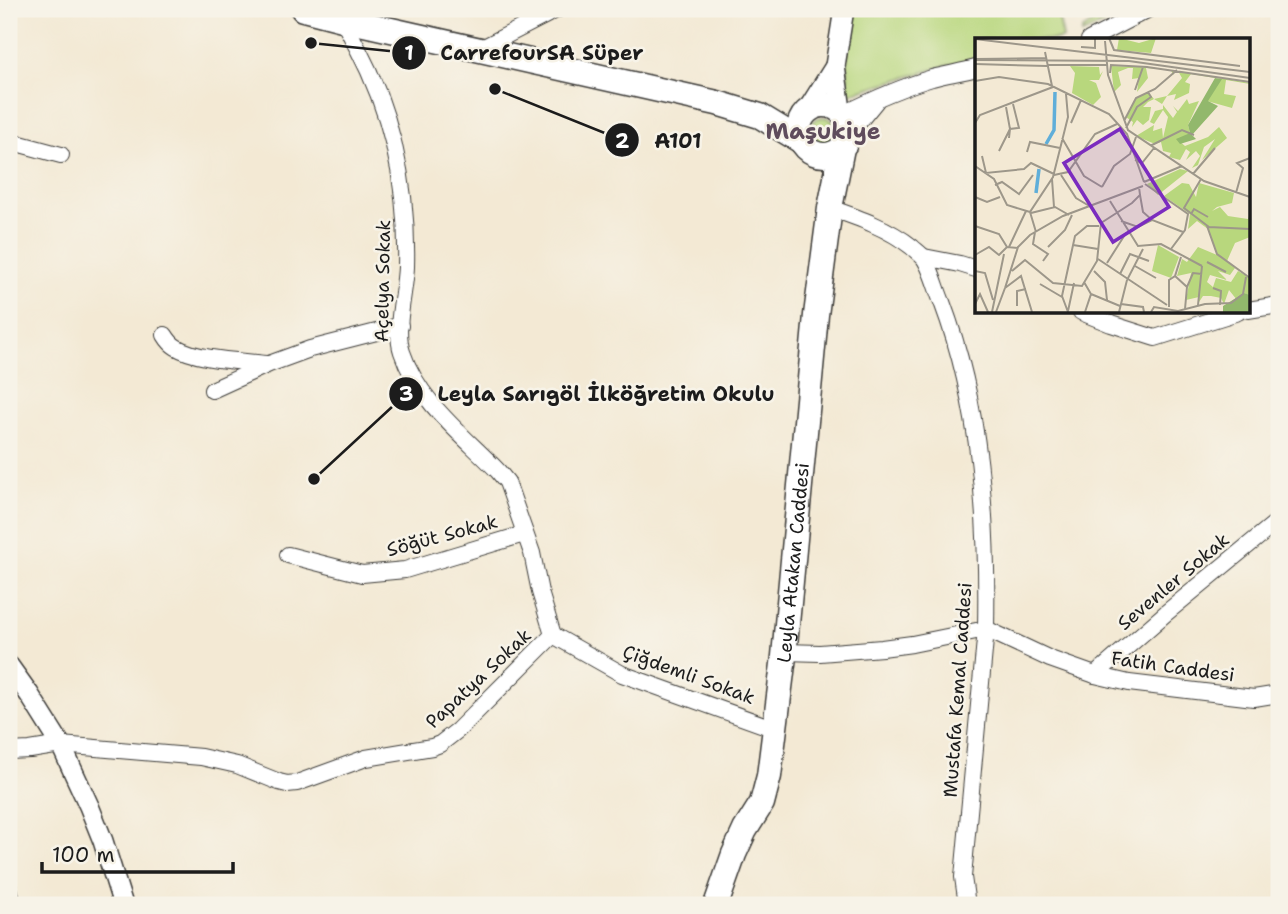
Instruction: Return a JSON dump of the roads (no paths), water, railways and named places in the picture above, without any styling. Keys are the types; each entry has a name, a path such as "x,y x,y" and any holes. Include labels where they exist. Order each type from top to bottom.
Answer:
{"main road":[{"path":"303,9 338,14 717,103 760,116 809,148 825,155 833,153 844,127"},
{"path":"824,104 833,106 844,127 830,208 825,173 798,133 805,113 816,105 824,104"},
{"path":"760,116 805,113"},
{"name":"Leyla Atakan Caddesi","path":"716,905 734,854 765,794 785,652 816,315 830,208"}],"street":[{"path":"480,49 558,9"},
{"path":"844,9 835,66 844,127"},
{"path":"1093,38 1149,9"},
{"name":"Açelya Sokak","path":"338,14 368,68 381,100 398,161 407,236 406,279 400,326 401,349 416,382 435,407 507,482 532,552 553,635"},
{"path":"805,113 835,66"},
{"path":"844,127 879,97 933,78 975,68"},
{"path":"9,141 61,155"},
{"path":"830,208 871,223 905,242 924,257 975,269"},
{"name":"Mustafa Kemal Caddesi","path":"924,257 947,316 964,374 972,411 984,505 986,629 963,877 967,905"},
{"path":"1250,310 1279,305"},
{"path":"1084,313 1155,338 1235,313"},
{"path":"212,390 268,364 310,349 400,326"},
{"path":"165,335 171,343 185,352 268,364"},
{"name":"Sevenler Sokak","path":"1095,675 1279,520"},
{"name":"Söğüt Sokak","path":"288,555 362,574 373,574 405,570 524,534"},
{"path":"785,652 820,653 882,648 986,629"},
{"name":"Fatih Caddesi","path":"986,629 1050,659 1095,675 1144,685 1254,698 1278,695"},
{"name":"Çiğdemli Sokak","path":"553,635 622,674 775,729"},
{"name":"Papatya Sokak","path":"9,751 61,746 211,759 237,765 279,782 297,783 366,758 440,744 479,711 553,635"},
{"path":"9,666 61,746 98,830 123,905"},
{"path":"9,888 13,905"}],"place":[{"name":"CarrefourSA Süper","path":"311,43"},
{"name":"A101","path":"495,89"},
{"name":"Leyla Sarıgöl İlköğretim Okulu","path":"314,479"}],"district":[{"name":"Maşukiye","path":"823,131"}]}
